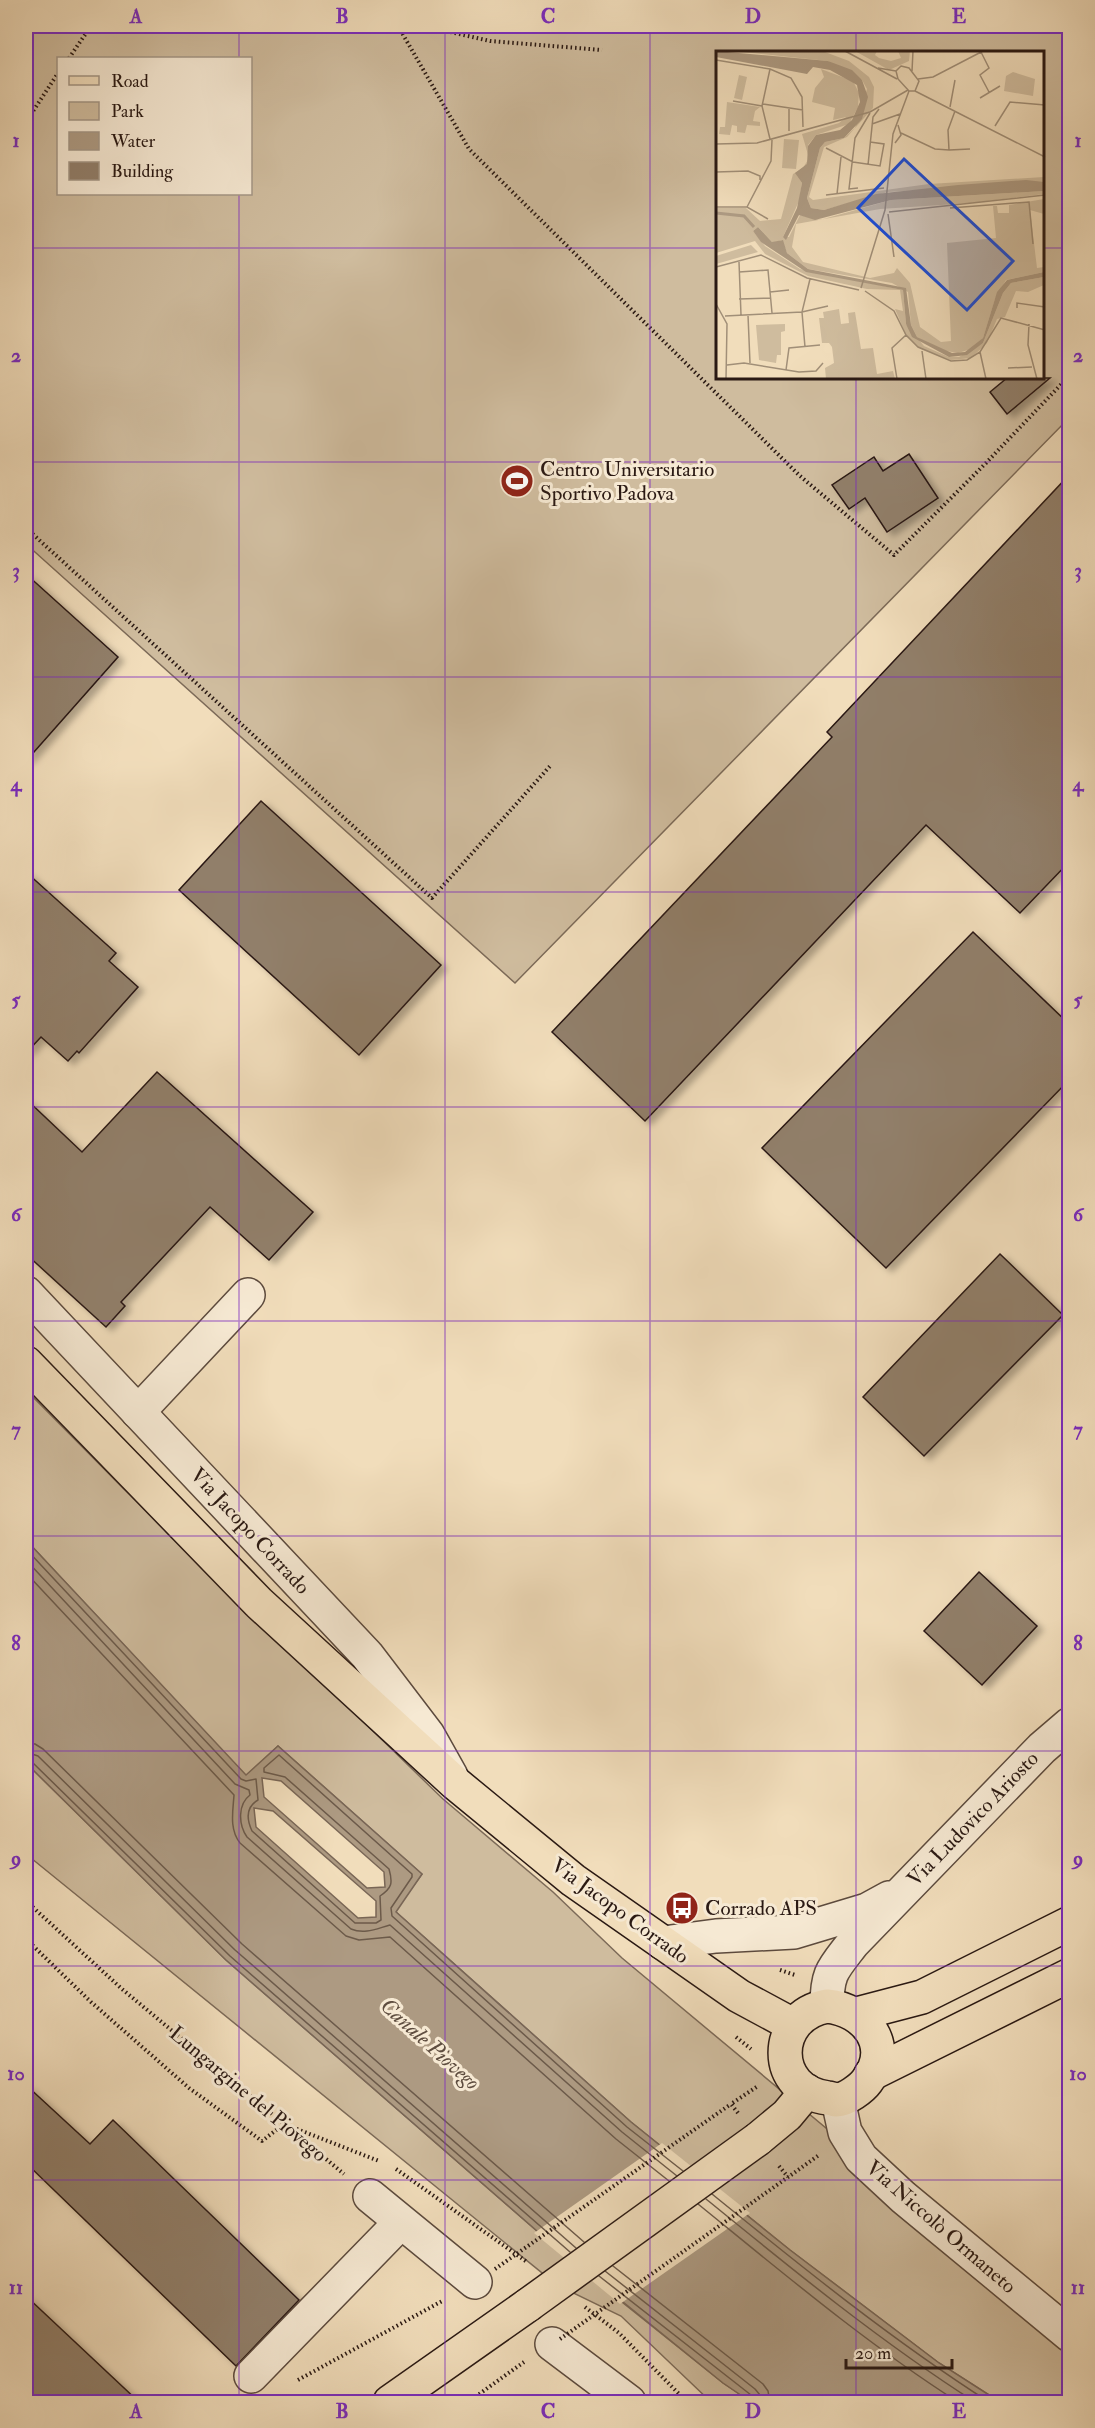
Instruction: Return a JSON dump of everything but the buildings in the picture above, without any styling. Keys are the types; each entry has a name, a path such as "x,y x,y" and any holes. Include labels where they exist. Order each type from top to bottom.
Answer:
{"main road":[{"name":"Via Jacopo Corrado","path":"26,1363 259,1603 455,1783 573,1880 739,1996 793,2025"},
{"path":"842,2010 865,2021 876,2041 877,2052 871,2074 861,2087 838,2100 819,2097 807,2091 793,2078 786,2061 786,2042 793,2025 808,2012 842,2010 922,1997 1070,1923"},
{"path":"871,2074 1070,1975"},
{"path":"390,2403 758,2139 787,2115 807,2091"}],"street":[{"name":"Via Jacopo Corrado","path":"26,1293 367,1655 428,1735 455,1783"},
{"path":"138,1412 248,1295"},
{"name":"Via Ludovico Ariosto","path":"842,2010 827,1982 853,1943 1042,1748 1070,1724"},
{"name":"Via Ludovico Ariosto","path":"663,1943 716,1936 794,1932 867,1910 903,1890"},
{"name":"Via Niccolò Ormaneto","path":"838,2100 845,2132 861,2158 903,2198 1070,2336"},
{"path":"370,2196 400,2223 485,2276"},
{"path":"251,2376 400,2223"},
{"path":"548,2346 629,2403"}],"path":[{"path":"70,57 91,26"},
{"path":"399,26 469,149 800,476 894,555 1070,375"},
{"path":"424,26 490,41 602,50"},
{"path":"26,122 57,76"},
{"path":"26,528 432,898 551,765"},
{"name":"Lungargine del Piovego","path":"26,1901 122,1989 370,2196"},
{"path":"26,1939 91,2002 189,2088 262,2142 284,2124"},
{"path":"732,2034 748,2046 753,2053"},
{"path":"295,2382 485,2276 764,2082"},
{"path":"468,2403 791,2175"},
{"path":"619,2333 687,2403"}],"green space":[{"name":"Centro Universitario Sportivo Padova","path":"26,26 1069,26 1069,418 515,983 26,544"},
{"path":"26,1390 123,1488 443,1799 553,1892 622,1958 862,2158 1069,2324 1069,2402 1000,2402 939,2363 790,2250 631,2122 395,1911 422,1874 278,1746 246,1776 26,1540"},
{"path":"26,1763 226,1960 577,2266 723,2383 751,2402 711,2402 621,2316 557,2285 26,1854"}],"water":[{"name":"Canale Piovego","path":"26,1540 246,1775 278,1746 422,1874 396,1912 631,2122 790,2250 939,2363 1000,2402 751,2402 723,2383 560,2251 226,1960 26,1763","holes":["262,1778 281,1781 384,1872 385,1887 367,1888 264,1797","254,1808 273,1811 376,1901 376,1917 358,1918 256,1827"]}],"pier":[{"path":"662,2143 750,2213 620,2304 534,2233"}],"place":[{"name":"Centro Universitario Sportivo Padova","path":"517,481"},
{"name":"Corrado APS","path":"682,1908"}]}
